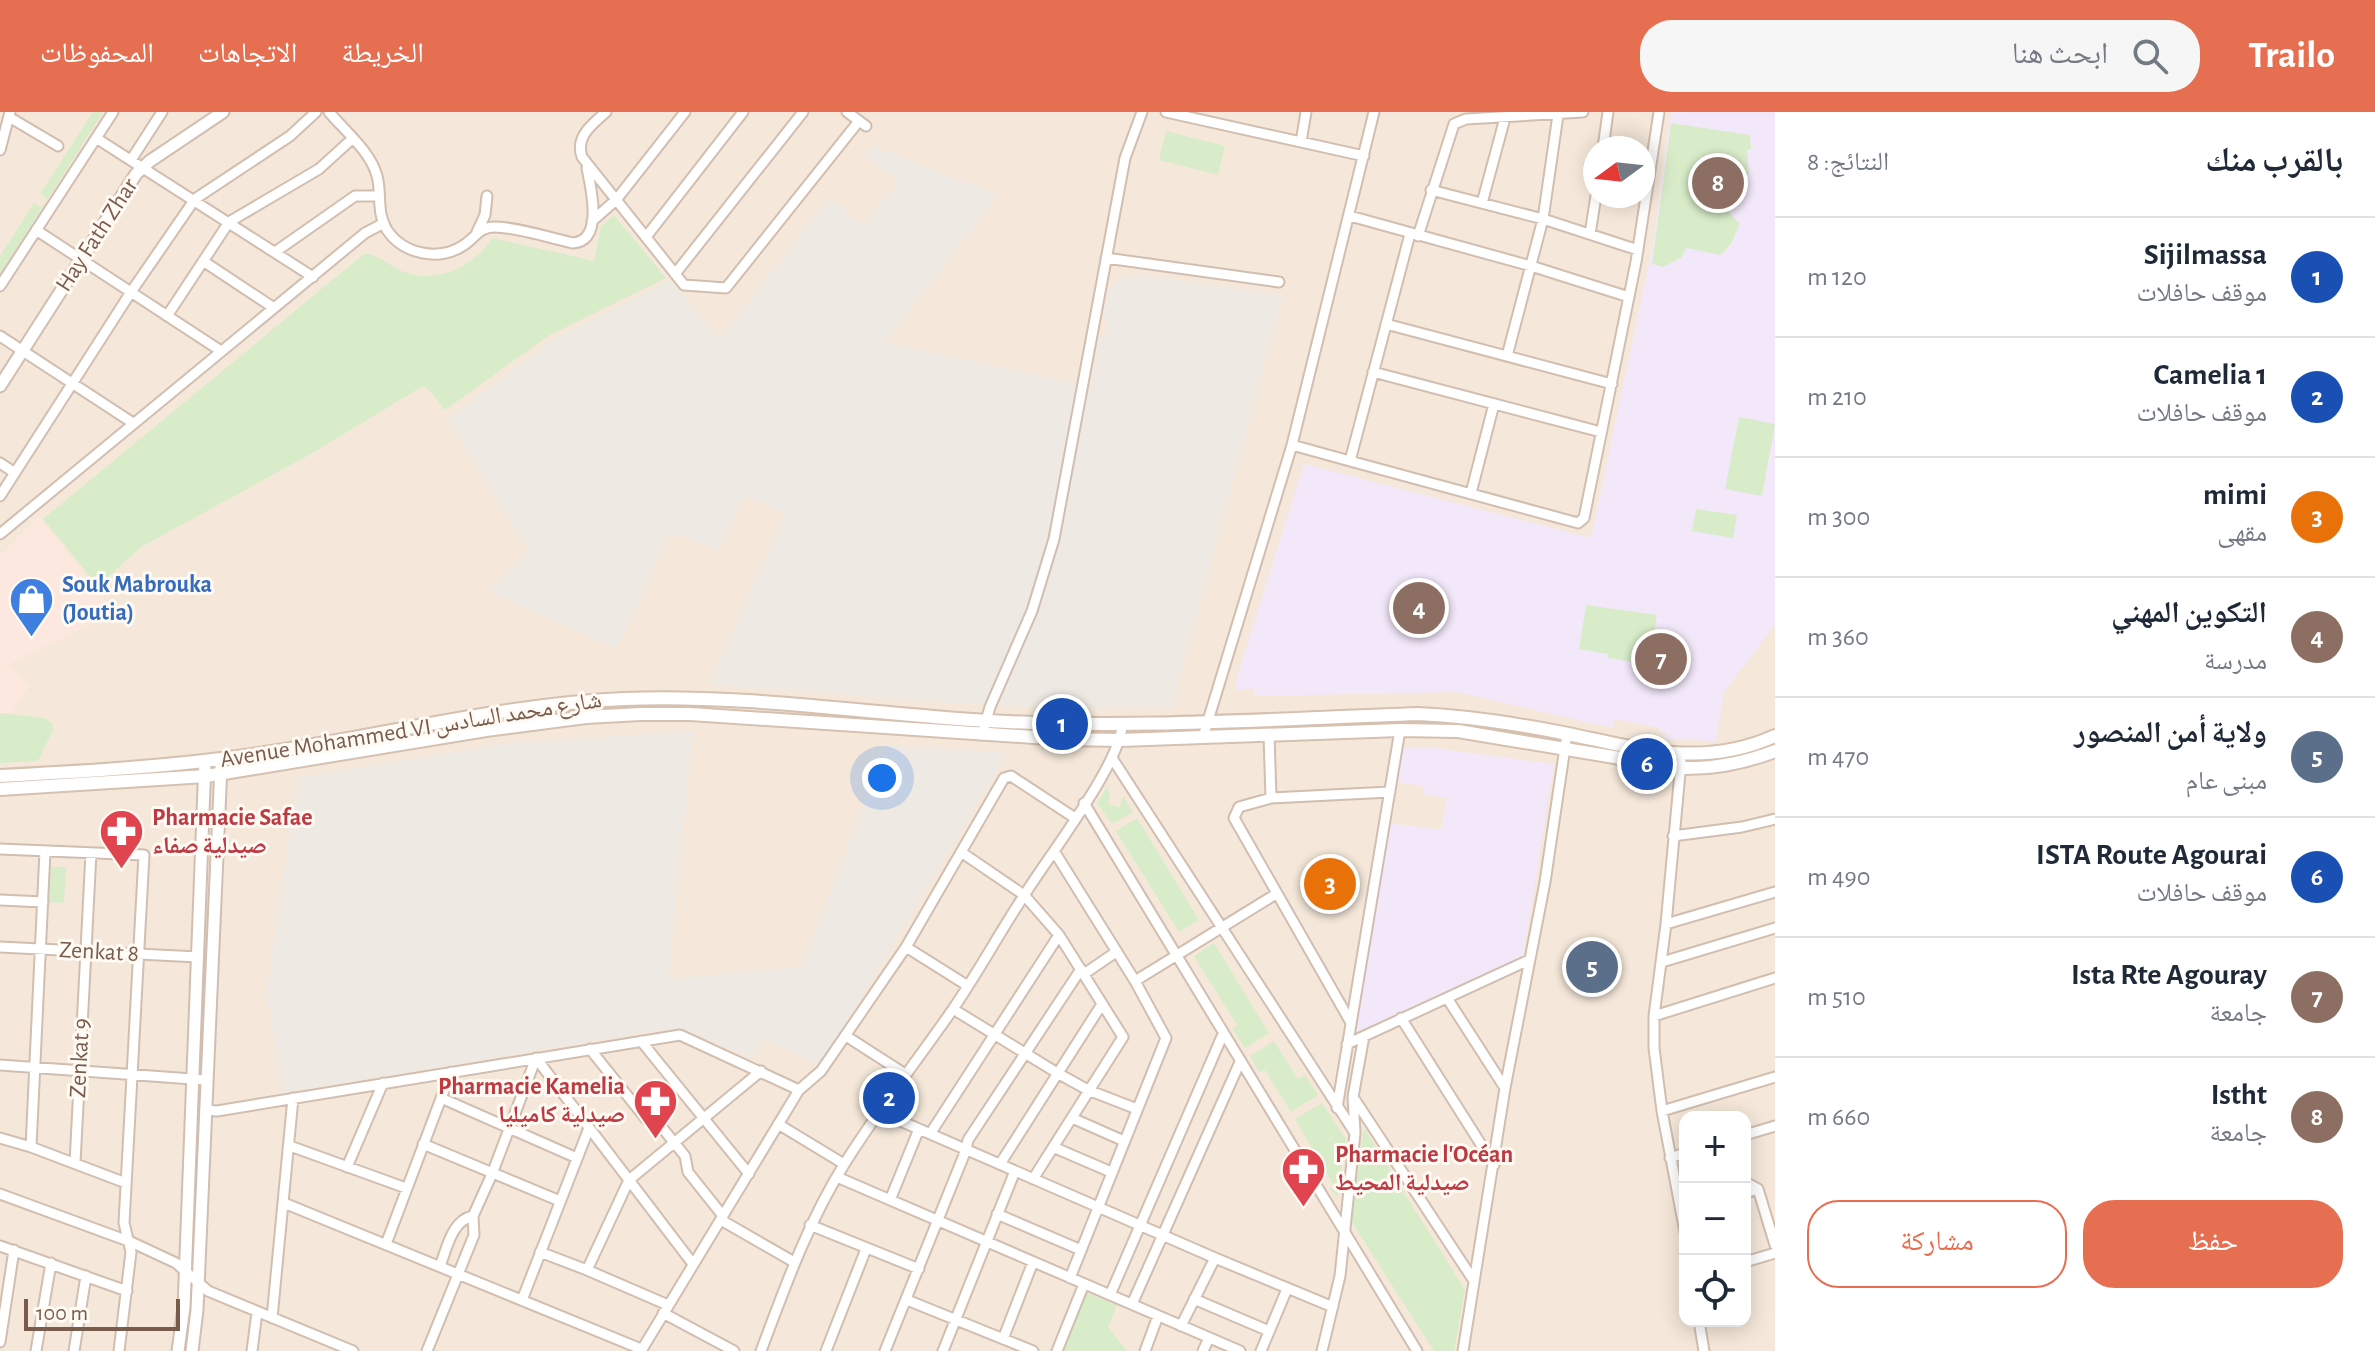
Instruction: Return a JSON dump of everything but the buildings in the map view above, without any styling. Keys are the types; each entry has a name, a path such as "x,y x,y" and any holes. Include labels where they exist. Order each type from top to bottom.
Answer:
{"main road":[{"name":"Avenue Mohammed VI شارع محمد السادس","path":"0,776 220,760 484,714 587,701 692,698 985,721 1122,724 1418,714 1477,718 1638,749 1681,754 1727,752 1775,736"},
{"path":"690,714 692,698"},
{"path":"484,714 486,730"},
{"name":"Avenue Mohammed VI شارع محمد السادس","path":"0,789 206,776 486,730 586,717 690,714 982,735 1121,740 1400,730 1458,731 1700,769 1738,764 1775,751"},
{"path":"413,727 415,742"}],"street":[{"path":"0,286 113,112"},
{"path":"131,160 162,112"},
{"name":"Hay Fath Zhar","path":"0,386 142,167 223,112"},
{"path":"0,496 71,383 195,199 290,136 316,112"},
{"path":"329,112 369,158 376,172 380,213 384,223 398,242 413,251 429,255 447,253 464,245 477,232 485,215 487,196"},
{"path":"606,112 583,134 580,141 579,149 586,163 684,285 726,288 862,124 847,112"},
{"path":"592,221 616,200 685,112"},
{"path":"646,237 743,112"},
{"path":"675,274 803,112"},
{"path":"982,735 985,721 1032,611 1054,539 1125,158 1142,112"},
{"path":"1166,112 1200,116 1364,156"},
{"path":"1301,142 1306,112"},
{"path":"1203,737 1292,445 1374,112"},
{"path":"1350,461 1386,324 1454,124 1466,119 1583,112"},
{"path":"1605,136 1608,112"},
{"path":"1292,445 1578,523 1584,518 1638,250 1659,112"},
{"path":"0,150 9,114 58,146"},
{"path":"1507,356 1543,219 1558,115"},
{"path":"1482,203 1505,118"},
{"path":"96,138 313,277"},
{"path":"167,316 229,222 319,169 352,139"},
{"path":"477,232 496,227 578,243 589,236 592,221 592,197 586,163"},
{"path":"1431,190 1543,219 1638,250"},
{"path":"275,252 355,196 378,196"},
{"path":"1590,234 1594,208"},
{"path":"1350,216 1531,266 1629,297"},
{"path":"0,534 365,233 384,223"},
{"path":"36,230 221,351"},
{"path":"1106,258 1279,282"},
{"path":"203,261 274,308"},
{"path":"1386,324 1612,384"},
{"path":"0,336 133,423"},
{"path":"1373,372 1601,432"},
{"path":"1471,493 1494,404"},
{"path":"0,463 15,473"},
{"path":"761,1351 810,1225 844,1164 953,1009 1075,818 1121,740 1122,724"},
{"path":"1337,1108 1400,730"},
{"path":"1463,1351 1505,1088 1545,882 1567,734"},
{"path":"1269,735 1271,798"},
{"path":"1679,1193 1662,1111 1654,1048 1654,1016 1666,924 1681,754"},
{"path":"1112,758 1355,1133"},
{"path":"192,1351 222,774 220,760"},
{"path":"178,1351 186,1271 205,761"},
{"path":"284,1203 641,1350 799,1090 821,1071 906,947 1007,776 1024,783 1075,818"},
{"path":"1350,1021 1234,818 1239,807 1271,798 1390,792"},
{"path":"1084,803 1417,1351"},
{"path":"1673,836 1742,827 1775,819"},
{"path":"0,849 144,855 124,1223 131,1242 119,1351"},
{"path":"31,1147 45,851"},
{"path":"1054,851 1135,981 1166,1038 1070,1278"},
{"path":"961,852 1024,895 1059,935 1123,1037 1033,1179"},
{"name":"Zenkat 9","path":"75,1163 91,853"},
{"path":"1666,924 1775,892"},
{"path":"1135,981 1276,894"},
{"path":"0,900 43,902"},
{"path":"1662,962 1775,928"},
{"path":"930,1134 1059,935"},
{"name":"Zenkat 8","path":"0,947 198,957"},
{"path":"906,947 968,986"},
{"path":"885,1351 968,1140 1083,972 1116,952"},
{"path":"1347,1044 1529,960"},
{"path":"1654,1016 1775,978"},
{"path":"1447,998 1505,1088"},
{"path":"1000,1164 1102,1004"},
{"path":"953,1009 1088,1090 1137,1109"},
{"path":"1401,1018 1494,1165"},
{"path":"1110,1295 1223,1034"},
{"path":"205,1110 217,1111 680,1035 799,1090"},
{"path":"846,1036 905,1074"},
{"path":"1322,1351 1340,1276 1355,1133 1353,1097 1364,1036"},
{"path":"641,1041 749,1174"},
{"path":"590,1049 646,1119 660,1125 685,1156 688,1172 722,1218 794,1262"},
{"path":"427,1351 474,1235 473,1216 536,1058"},
{"path":"536,1058 693,1264"},
{"path":"1132,1304 1240,1062"},
{"path":"0,1065 206,1080"},
{"path":"587,1270 629,1180 761,1071"},
{"path":"386,1244 451,1072"},
{"path":"1662,1111 1775,1077"},
{"path":"347,1167 383,1083"},
{"path":"1353,1097 1474,1281"},
{"path":"272,1318 293,1098"},
{"path":"441,1098 577,1158"},
{"path":"880,1112 1333,1307"},
{"path":"1072,1118 1124,1141"},
{"path":"778,1124 844,1164"},
{"path":"1751,1133 1775,1126"},
{"path":"522,1300 589,1128"},
{"path":"890,1200 919,1129"},
{"path":"0,1138 126,1183"},
{"path":"423,1144 560,1201"},
{"path":"290,1146 406,1188"},
{"path":"1053,1147 1111,1172"},
{"path":"1670,1158 1679,1155"},
{"path":"943,1351 1015,1171"},
{"path":"837,1177 1240,1351"},
{"path":"1747,1183 1758,1189 1775,1245"},
{"path":"1751,1191 1758,1189"},
{"path":"0,1194 131,1242 176,1263 208,1291 353,1351"},
{"path":"997,1214 1081,1250"},
{"path":"440,1266 457,1224 465,1217 473,1216"},
{"path":"810,1225 919,1269"},
{"path":"0,1246 127,1291"},
{"path":"826,1351 866,1249"},
{"path":"0,1342 14,1250"},
{"path":"540,1252 587,1270 666,1309 734,1351"},
{"path":"1751,1260 1775,1253"},
{"path":"1181,1326 1215,1258"},
{"path":"1003,1339 1033,1262"},
{"path":"36,1351 51,1263"},
{"path":"74,1351 86,1276"},
{"path":"1057,1351 1084,1284"},
{"path":"1261,1351 1287,1289"},
{"path":"1194,1299 1269,1331"},
{"path":"907,1300 1033,1351"},
{"path":"252,1351 257,1312"},
{"path":"1145,1351 1158,1316"},
{"path":"1700,1327 1704,1351"},
{"path":"1203,1351 1209,1338"}],"shaded area":[{"path":"0,112 1775,112 1775,1351 0,1351"},
{"path":"1671,112 1775,112 1775,625 1724,692 1716,741 1665,739 1665,733 1659,728 1615,719 1612,728 1458,692 1260,696 1255,694 1253,688 1235,691 1304,464 1591,538 1653,244"},
{"path":"871,145 998,195 885,342 1091,387 1100,337 1106,333 1107,321 1103,318 1107,297 1122,277 1139,275 1283,295 1172,708 997,706 709,685 784,514 744,496 719,550 670,533 617,648 488,592 529,550 447,420 550,341 670,280 719,339 829,198 863,225 898,182 864,154"},
{"name":"Souk Mabrouka (Joutia)","path":"39,517 115,613 10,663 9,666 29,686 11,714 0,713 0,556"},
{"path":"693,731 668,979 802,966 886,745 1008,753 820,1065 764,1039 752,1059 677,1028 283,1092 266,993 298,778 511,743"},
{"path":"1426,747 1554,764 1523,956 1356,1032 1390,823 1441,830 1447,798 1423,794 1424,786 1397,782 1403,748"}],"green space":[{"path":"93,112 103,112 0,274 0,256 34,203 41,207 47,199 40,194"},
{"path":"1671,123 1750,135 1751,149 1747,150 1749,174 1733,182 1726,195 1728,210 1740,223 1731,244 1721,255 1686,248 1682,257 1663,267 1652,264"},
{"path":"1166,131 1225,146 1218,175 1159,160"},
{"path":"614,215 666,278 548,336 445,410 423,386 309,455 141,547 98,586 43,519 364,254 404,272 429,276 465,265 492,238 594,261 601,226"},
{"path":"1739,417 1775,424 1762,496 1725,489"},
{"path":"1696,509 1737,515 1733,538 1692,531"},
{"path":"1586,605 1657,615 1649,664 1608,658 1608,654 1579,649"},
{"path":"0,713 44,718 52,723 53,730 38,761 0,763"},
{"path":"1109,785 1108,792 1111,793 1108,804 1120,807 1123,796 1133,812 1112,824 1097,803"},
{"path":"1137,818 1199,920 1179,932 1116,831"},
{"path":"51,867 66,867 64,903 49,902"},
{"path":"1214,943 1269,1033 1245,1048 1232,1029 1237,1025 1194,956"},
{"path":"1274,1041 1298,1079 1305,1075 1318,1095 1291,1112 1265,1070 1259,1072 1250,1056"},
{"path":"1322,1103 1346,1139 1337,1198 1331,1189 1334,1186 1295,1119"},
{"path":"1364,1128 1465,1290 1454,1351 1434,1351 1351,1221"},
{"path":"1087,1293 1117,1305 1108,1327 1127,1351 1063,1351"}],"place":[{"name":"Istht","path":"1718,183"},
{"name":"التكوين المهني","path":"1419,608"},
{"name":"Souk Mabrouka (Joutia)","path":"31,638"},
{"name":"Ista Rte Agouray","path":"1661,659"},
{"name":"Sijilmassa","path":"1062,724"},
{"name":"ISTA Route Agourai","path":"1647,764"},
{"name":"Pharmacie Safae صيدلية صفاء","path":"121,871"},
{"name":"mimi","path":"1330,884"},
{"name":"ولاية أمن المنصور","path":"1592,967"},
{"name":"Camelia 1","path":"889,1098"},
{"name":"Pharmacie Kamelia صيدلية كاميليا","path":"656,1140"},
{"name":"Pharmacie l'Océan صيدلية المحيط","path":"1304,1208"}]}
